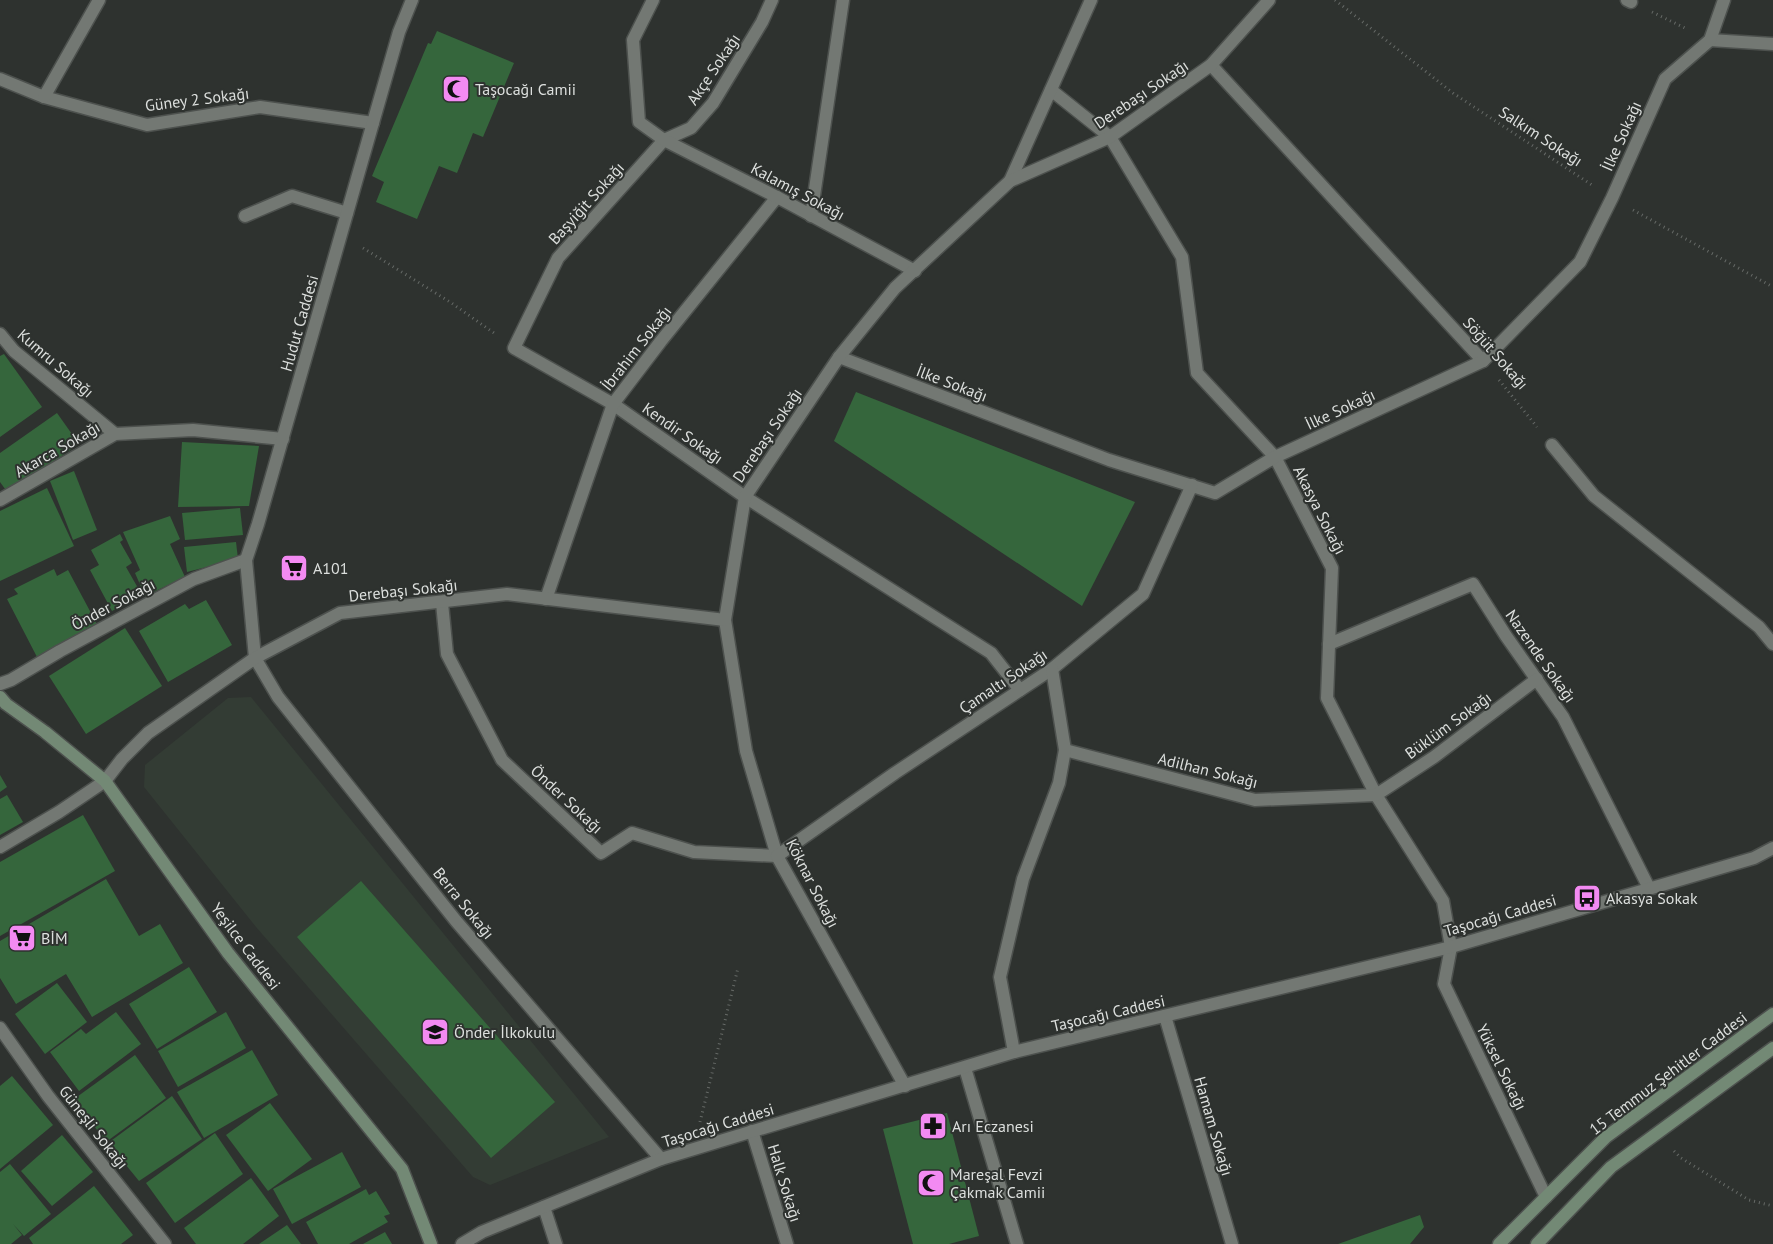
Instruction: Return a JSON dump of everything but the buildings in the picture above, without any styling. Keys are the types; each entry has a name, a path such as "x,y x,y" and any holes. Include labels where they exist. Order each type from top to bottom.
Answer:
{"main road":[{"name":"Yeşilce Caddesi","path":"0,697 6,704 45,732 105,781 228,953 402,1169 431,1244"},
{"name":"15 Temmuz Şehitler Caddesi","path":"1499,1244 1606,1137 1773,1014"},
{"path":"1537,1244 1611,1167 1773,1048"}],"street":[{"path":"44,97 99,0"},
{"name":"Hudut Caddesi","path":"255,658 246,560 258,524 399,32 412,0"},
{"name":"Kalamış Sokağı","path":"653,0 634,40 640,122 664,140 777,197 915,271"},
{"name":"Akçe Sokağı","path":"664,140 691,128 713,103 762,22 772,0"},
{"path":"811,216 843,0"},
{"path":"1010,181 1091,0"},
{"name":"Derebaşı Sokağı","path":"0,847 59,812 105,781 122,759 148,733 255,658 340,613 507,594 724,620 745,497 839,357 895,288 1010,181 1110,137 1211,65 1270,0"},
{"path":"1724,0 1710,40 1773,44"},
{"name":"İlke Sokağı","path":"839,357 1109,460 1215,493 1275,457 1483,361 1580,262 1612,198 1665,78 1710,40"},
{"name":"Söğüt Sokağı","path":"1211,65 1483,361"},
{"name":"Güney 2 Sokağı","path":"0,80 44,97 147,125 260,108 373,123"},
{"path":"1051,90 1110,137"},
{"name":"Akasya Sokağı","path":"1110,137 1182,257 1197,373 1275,457 1332,568 1327,698 1376,795 1443,901 1451,947"},
{"name":"Başyiğit Sokağı","path":"514,348 558,258 664,140"},
{"path":"245,216 292,196 347,213"},
{"name":"İbrahim Sokağı","path":"546,599 613,404 667,333 777,197"},
{"name":"Kumru Sokağı","path":"0,334 14,351 115,434"},
{"name":"Kendir Sokağı","path":"514,348 613,404 745,497 990,653 1020,690"},
{"name":"Akarca Sokağı","path":"0,500 115,434 193,430 282,439"},
{"path":"1552,445 1594,496 1759,627 1773,644"},
{"name":"Çamaltı Sokağı","path":"777,856 895,772 1052,669 1143,594 1192,486"},
{"name":"Önder Sokağı","path":"0,684 11,680 194,579 246,560"},
{"name":"Nazende Sokağı","path":"1329,644 1473,584 1506,636 1563,717 1649,888"},
{"name":"Önder Sokağı","path":"442,602 447,654 502,760 601,853 632,833 694,852 777,856"},
{"name":"Köknar Sokağı","path":"724,620 746,751 777,856 905,1086"},
{"name":"Berra Sokağı","path":"255,658 278,697 456,922 661,1159"},
{"path":"1014,1052 1000,977 1023,879 1058,783 1065,750 1052,669"},
{"name":"Büklüm Sokağı","path":"1376,795 1434,757 1536,679"},
{"name":"Adilhan Sokağı","path":"1065,750 1256,800 1376,795"},
{"name":"Taşocağı Caddesi","path":"462,1244 482,1232 661,1159 752,1131 1014,1052 1451,947 1754,858 1773,848"},
{"name":"Yüksel Sokağı","path":"1451,947 1444,984 1546,1197"},
{"name":"Hamam Sokağı","path":"1165,1016 1232,1244"},
{"name":"Güneşli Sokağı","path":"0,1028 48,1096 166,1244"},
{"path":"965,1068 1017,1244"},
{"name":"Halk Sokağı","path":"752,1131 787,1244"},
{"path":"544,1207 556,1244"}],"path":[{"name":"Salkım Sokağı","path":"1335,0 1453,93 1612,198 1773,287"},
{"path":"1629,1 1710,40"},
{"path":"341,234 450,302 514,348"},
{"name":"Söğüt Sokağı","path":"1483,361 1552,445"},
{"path":"693,1149 738,968"},
{"path":"1681,1158 1749,1200 1773,1206"}],"shaded area":[{"name":"Önder İlkokulu","path":"251,697 609,1137 490,1185 473,1177 256,927 144,787 145,765 228,698"}],"place":[{"name":"Taşocağı Camii","path":"456,89"},
{"name":"A101","path":"294,568"},
{"name":"Akasya Sokak","path":"1587,898"},
{"name":"BİM","path":"22,938"},
{"name":"Önder İlkokulu","path":"435,1032"},
{"name":"Arı Eczanesi","path":"933,1126"},
{"name":"Mareşal Fevzi Çakmak Camii","path":"931,1183"}]}
